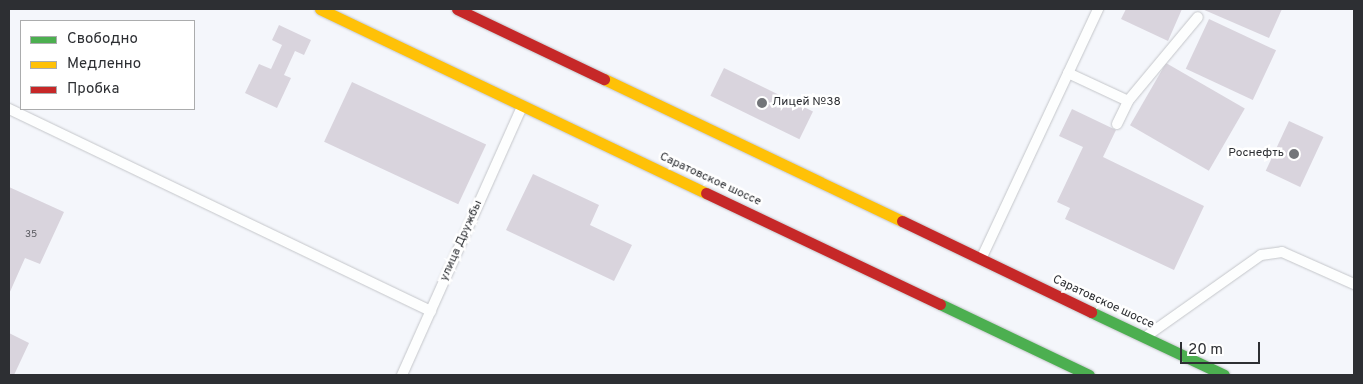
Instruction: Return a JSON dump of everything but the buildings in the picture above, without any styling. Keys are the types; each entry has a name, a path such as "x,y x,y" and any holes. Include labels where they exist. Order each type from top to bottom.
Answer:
{"main road":[{"name":"Саратовское шоссе","path":"320,9 1089,375"},
{"name":"Саратовское шоссе","path":"457,9 980,261 1224,375"}],"lane":[{"path":"980,261 1098,9"},
{"path":"1117,124 1128,101 1198,16"},
{"path":"1068,73 1128,101"},
{"name":"улица Дружбы","path":"402,375 522,106"},
{"path":"9,109 431,311"},
{"path":"1144,338 1261,255 1282,252 1354,284"}],"traffic: fast":[{"path":"940,304 1089,375"},
{"path":"1091,312 1224,375"}],"traffic: slow":[{"path":"320,9 706,193"},
{"path":"604,79 902,221"}],"traffic: jam":[{"path":"457,9 604,79"},
{"path":"706,193 940,304"},
{"path":"902,221 1091,312"}],"place":[{"name":"Лицей №38","path":"762,103"},
{"name":"Роснефть","path":"1294,154"}]}
